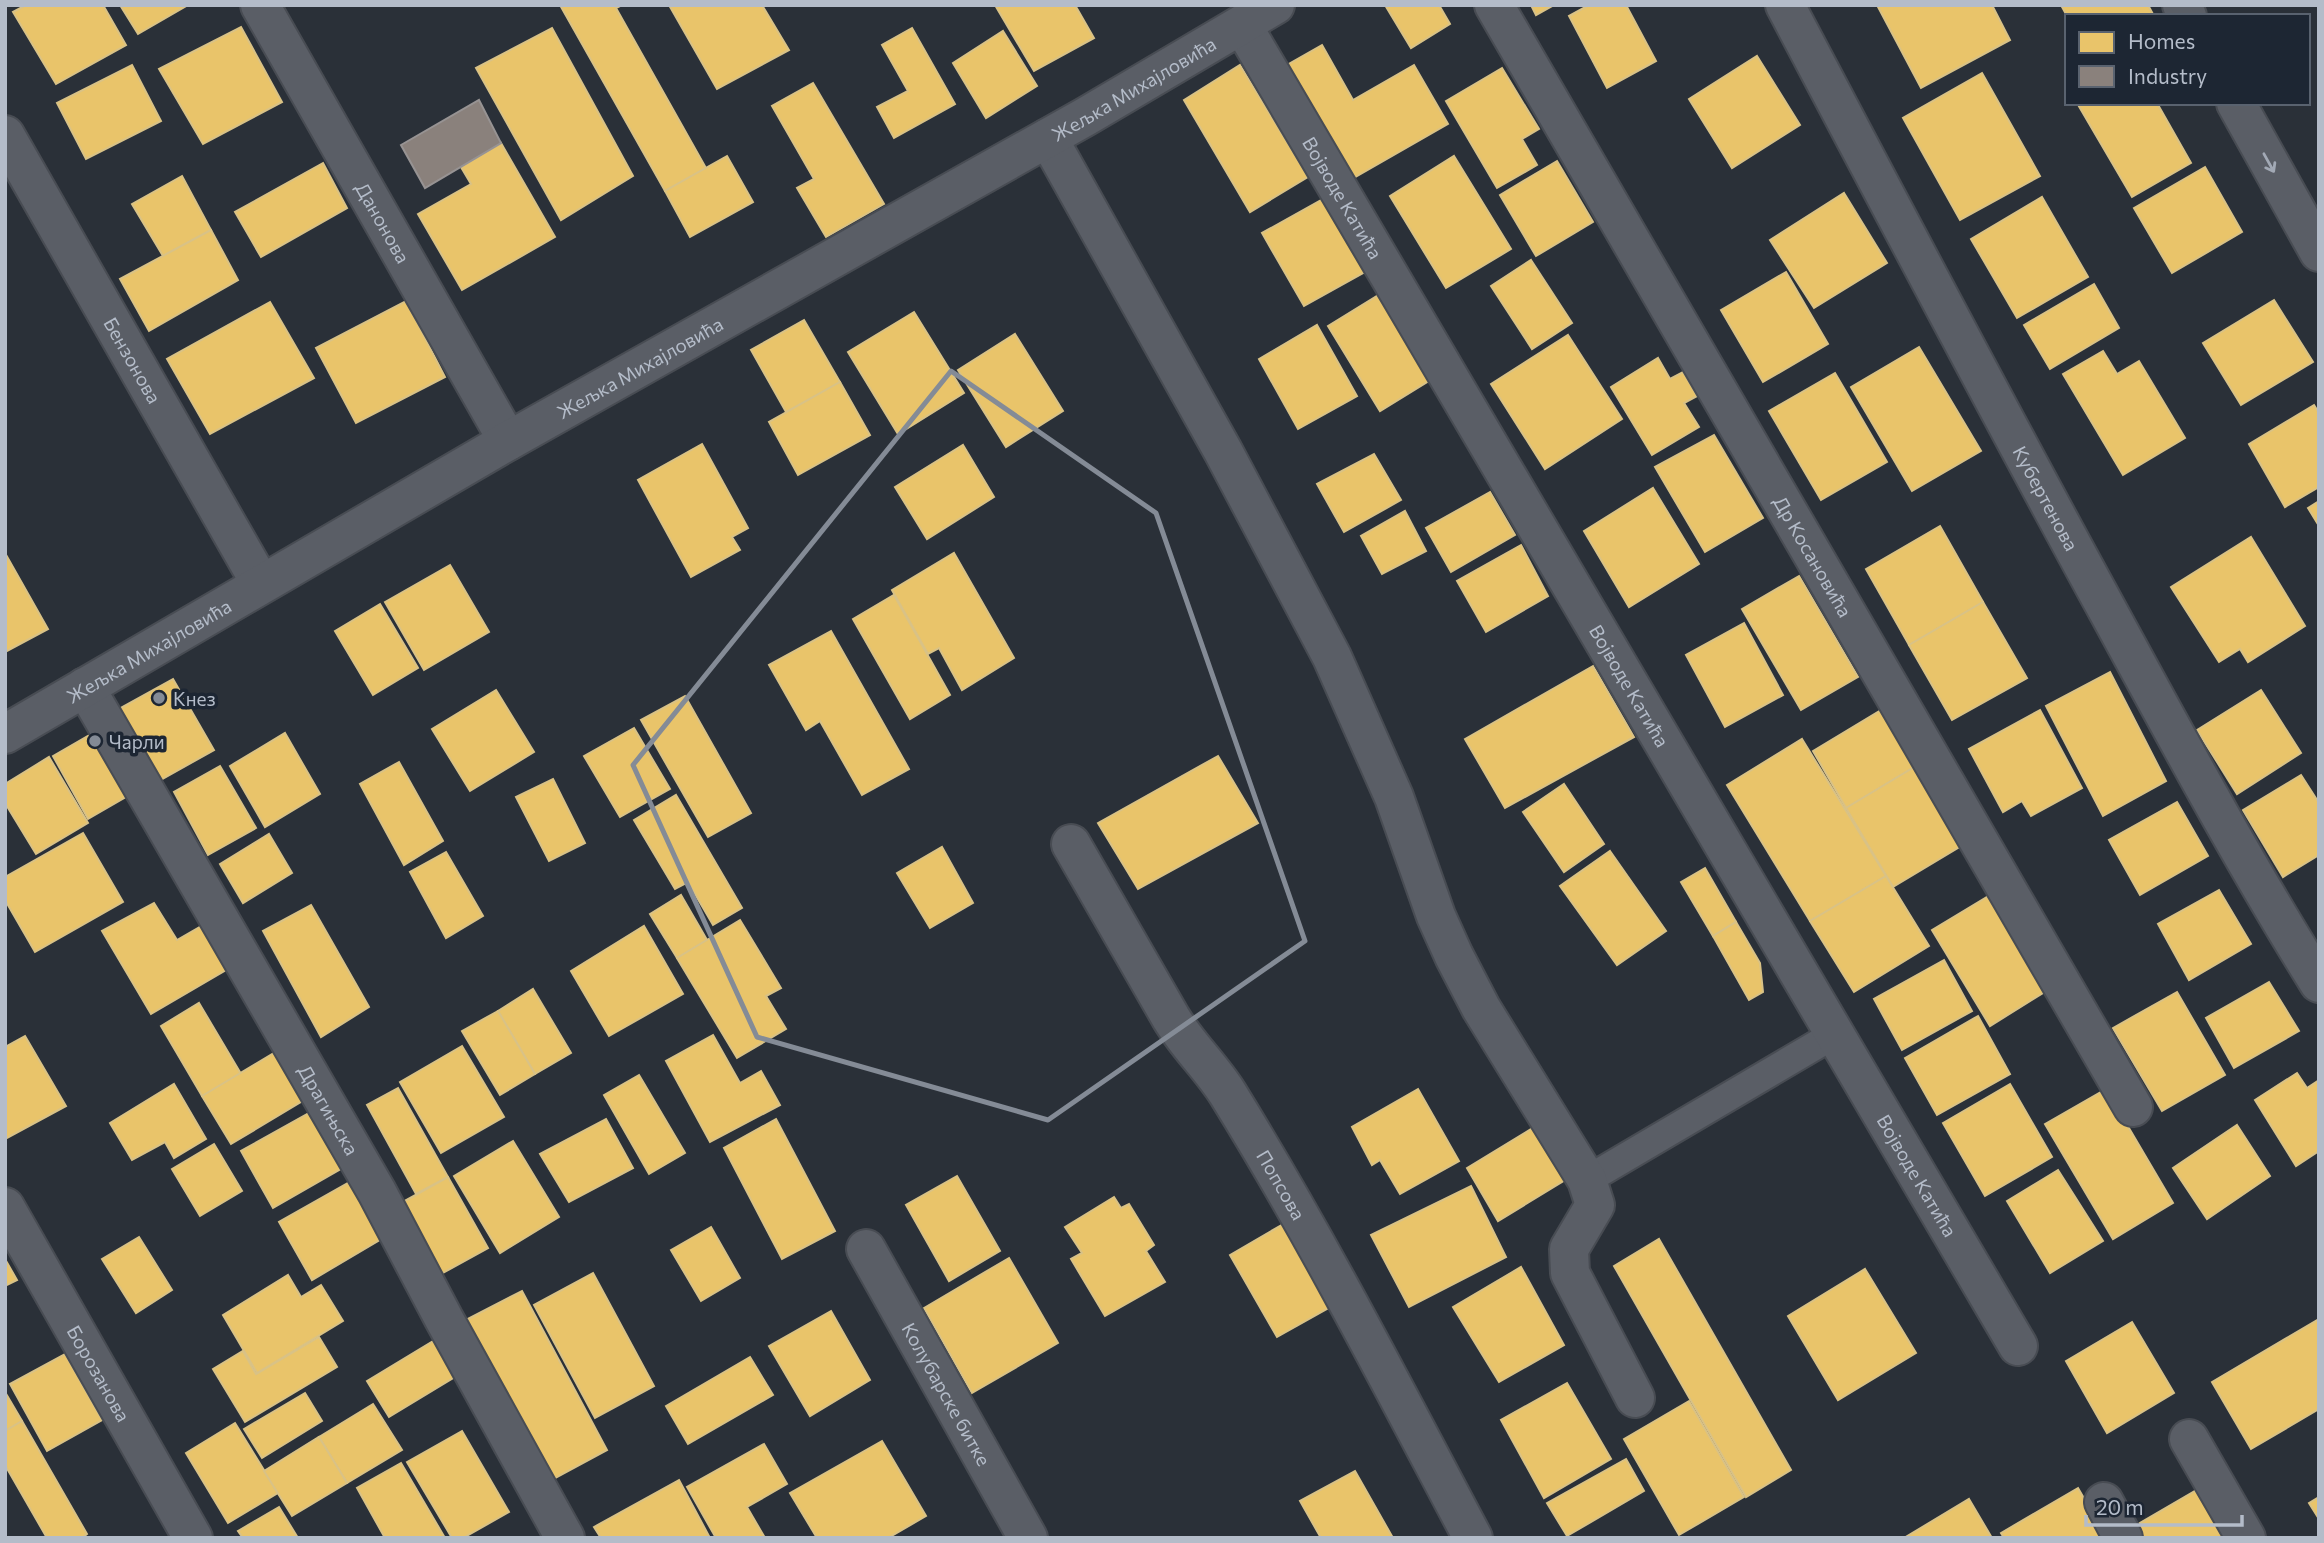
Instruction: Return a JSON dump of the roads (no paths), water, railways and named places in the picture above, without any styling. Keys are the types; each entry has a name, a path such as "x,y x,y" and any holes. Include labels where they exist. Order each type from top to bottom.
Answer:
{"street":[{"name":"Данонова","path":"260,5 508,441"},
{"name":"Жељка Михајловића","path":"5,734 508,441 1048,138 1275,5"},
{"name":"Др Косановића","path":"1494,5 2133,1107"},
{"name":"Кубертенова","path":"1785,5 2022,455 2151,692 2269,903 2319,983"},
{"name":"Војводе Катића","path":"1242,25 2018,1346"},
{"path":"2237,105 2319,252"},
{"name":"Бензонова","path":"5,135 261,584"},
{"path":"1048,138 1223,451 1332,657 1394,797 1436,916 1454,956 1481,1008 1587,1180 1595,1205 1569,1250 1570,1273 1635,1398"},
{"name":"Драгињска","path":"85,687 377,1192 565,1538"},
{"name":"Попсова","path":"1071,844 1184,1040 1214,1072 1300,1214 1473,1538"},
{"name":"Борозанова","path":"5,1207 193,1538"},
{"name":"Колубарске битке","path":"866,1249 1028,1538"},
{"path":"2189,1439 2246,1538"},
{"path":"2104,1502 2123,1538"}],"lane":[{"path":"1587,1180 1835,1034"}],"place":[{"name":"Кнез","path":"159,698"},
{"name":"Чарли","path":"95,741"}]}
